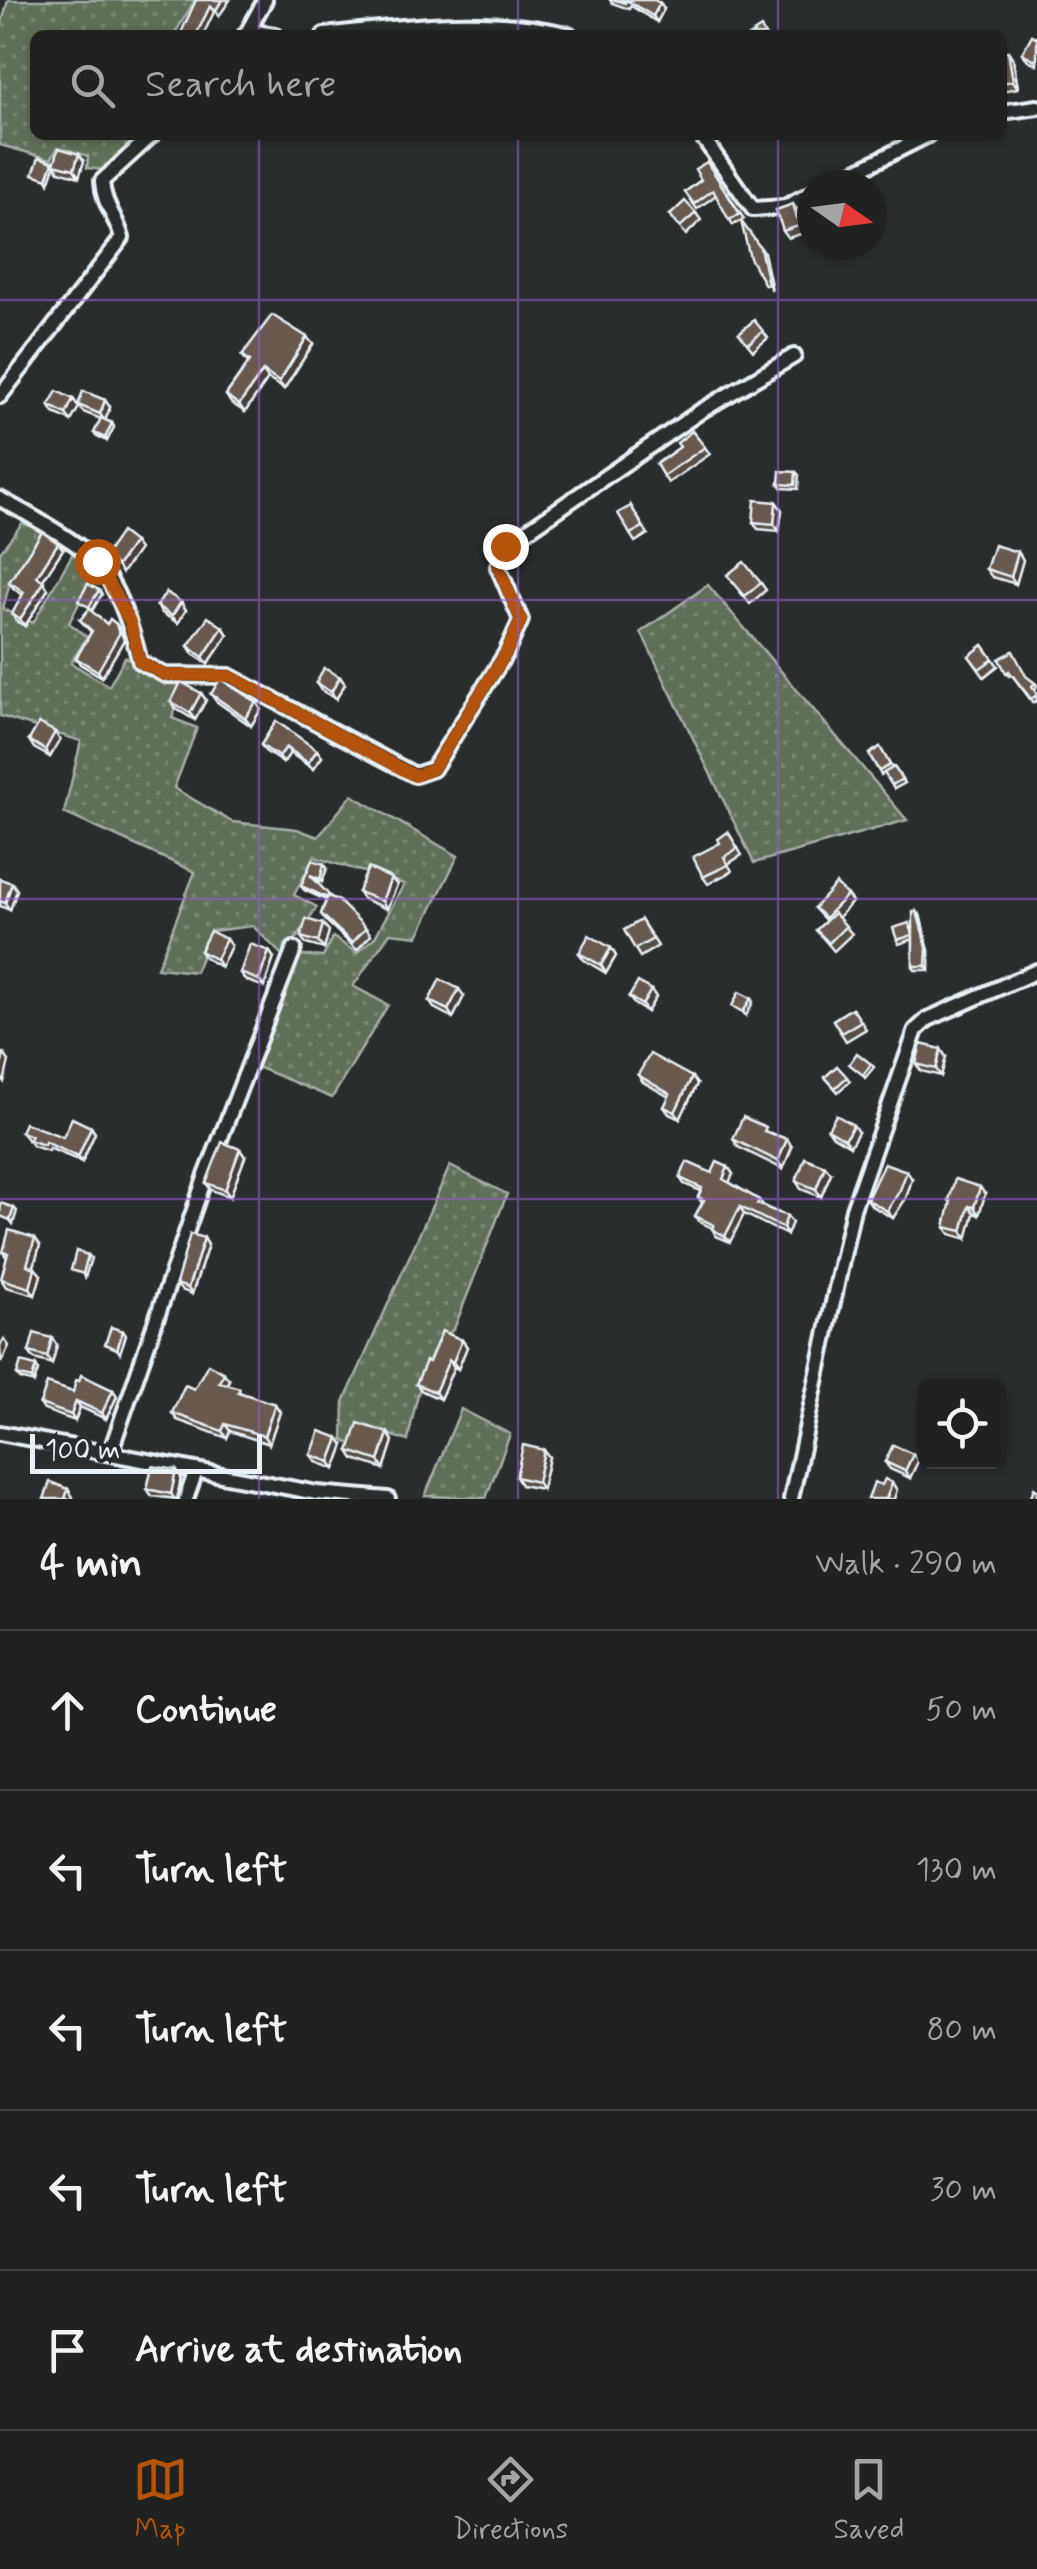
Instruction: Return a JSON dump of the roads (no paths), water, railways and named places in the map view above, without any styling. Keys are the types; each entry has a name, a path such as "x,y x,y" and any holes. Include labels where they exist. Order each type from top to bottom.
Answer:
{"street":[{"path":"248,30 265,0"},
{"path":"370,30 425,24 548,30"},
{"path":"1007,111 1037,107"},
{"path":"0,396 122,238 118,222 103,202 102,181 147,140"},
{"path":"705,140 754,208 785,207 797,201"},
{"path":"859,170 918,140"},
{"path":"0,499 33,516 97,561 130,622 140,662 165,675 230,676 415,776 433,769 506,653 521,620 498,567 505,546 702,411 794,356"},
{"path":"110,1453 205,1178 294,949"},
{"path":"791,1499 853,1209 916,1030 928,1019 1037,971"},
{"path":"0,1433 317,1493 388,1499"},
{"path":"186,1499 196,1472"}]}
